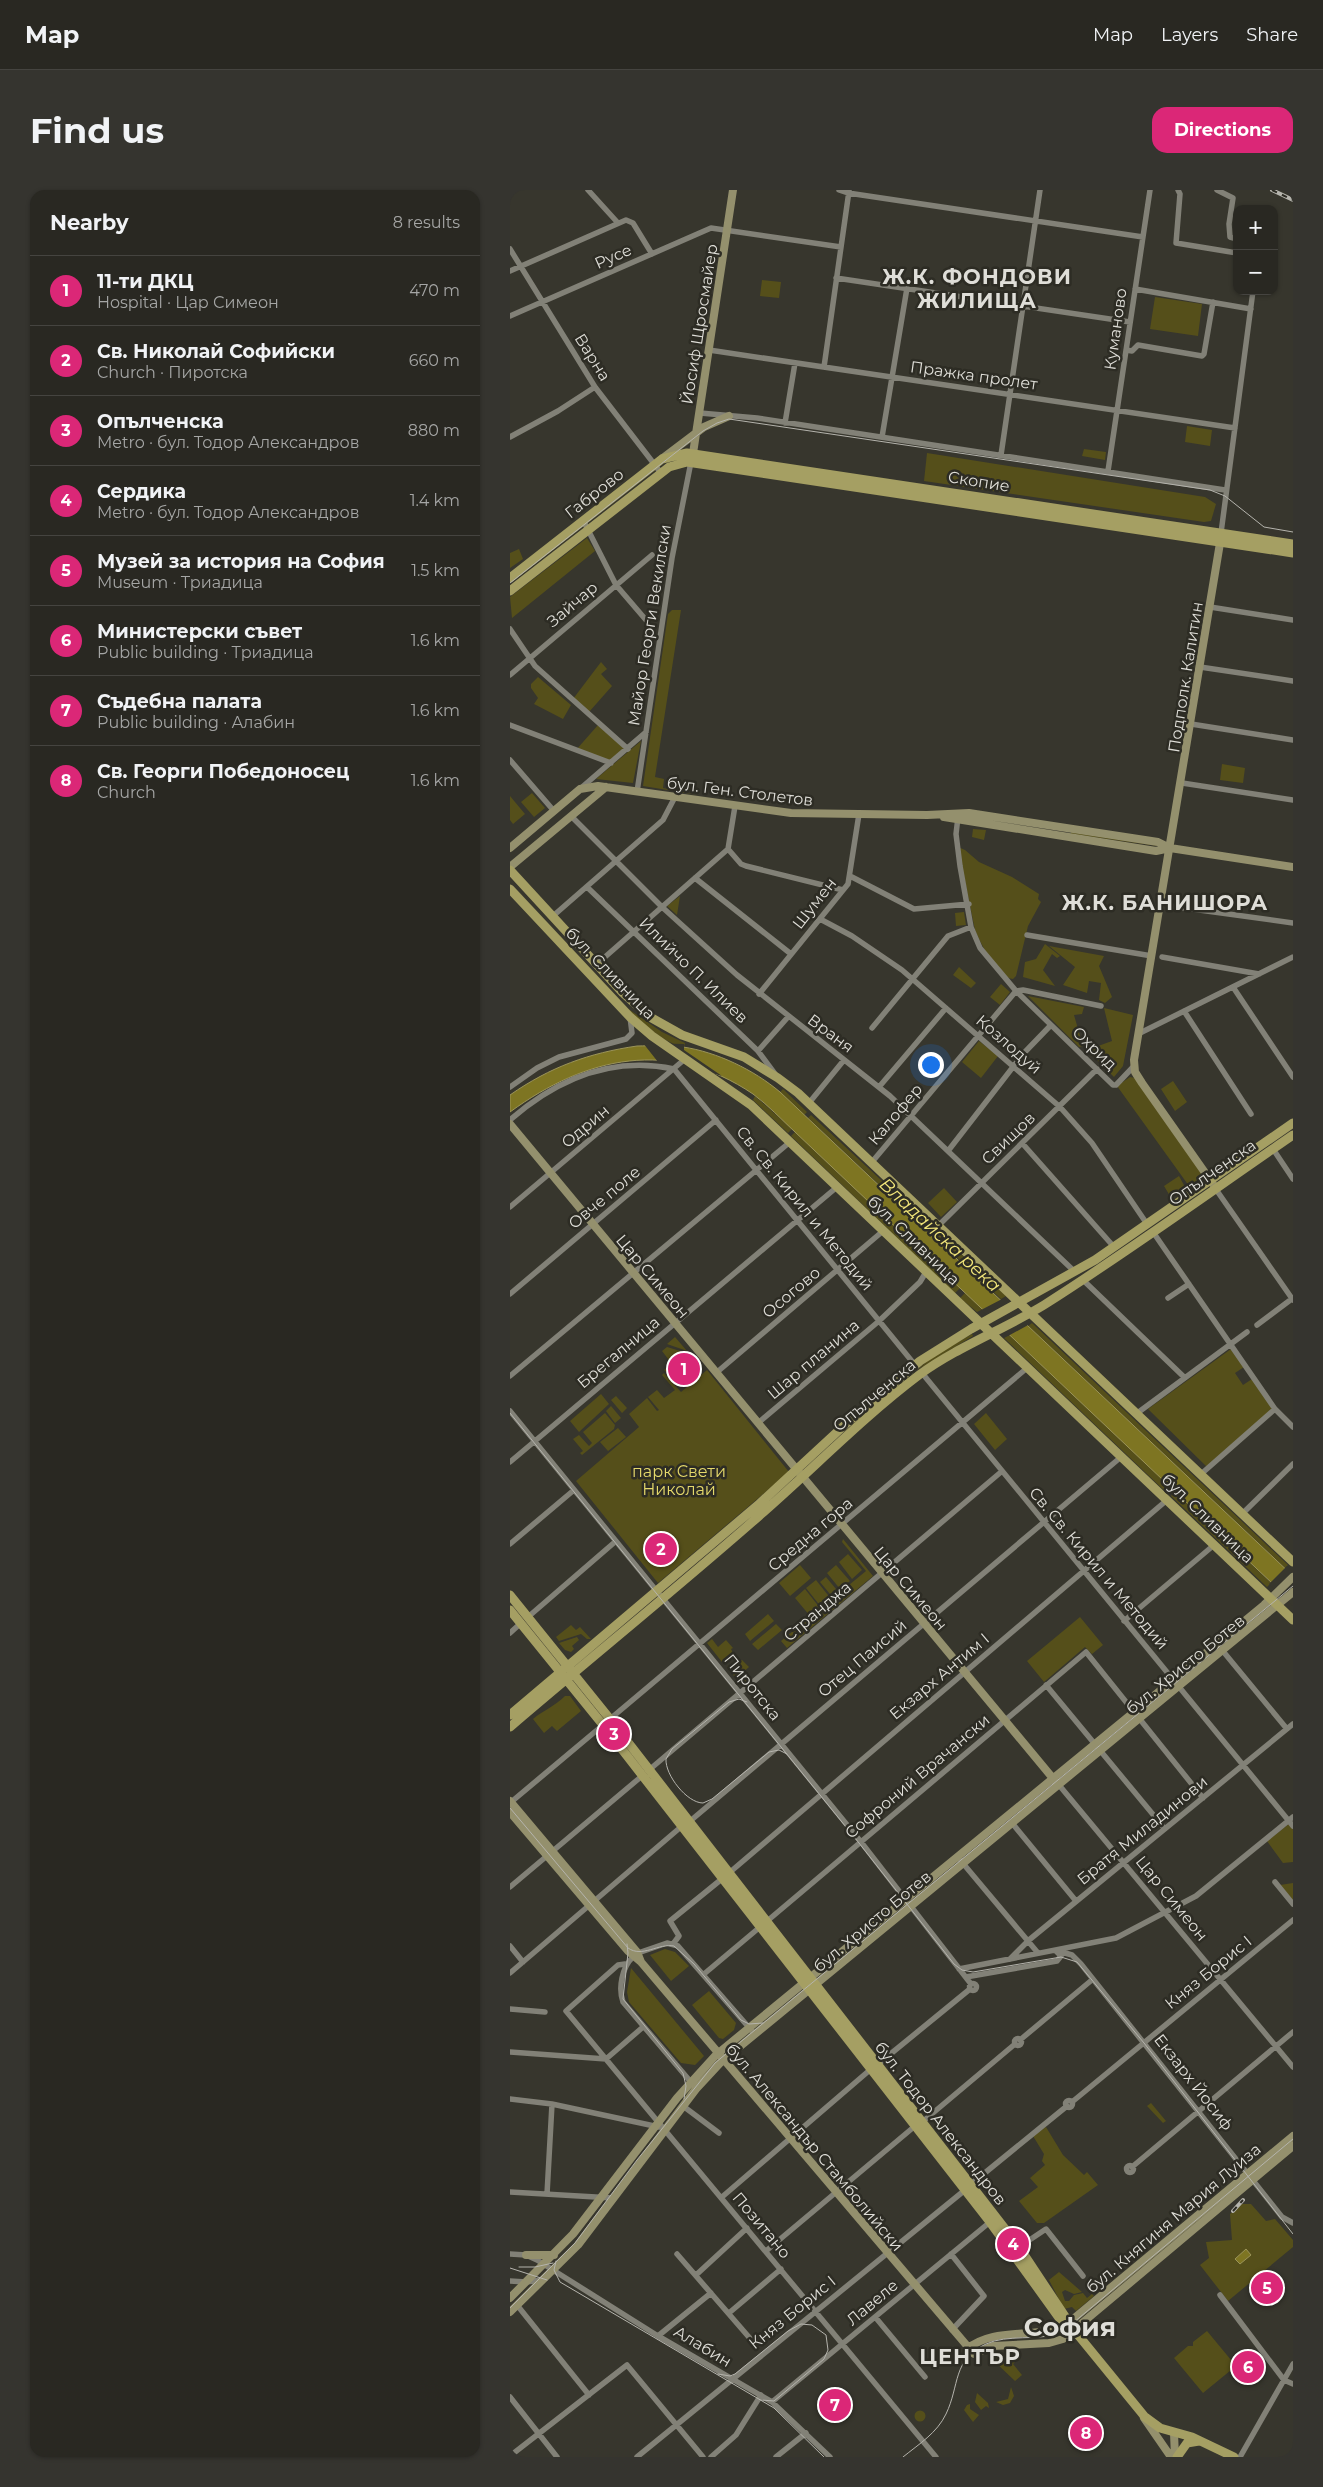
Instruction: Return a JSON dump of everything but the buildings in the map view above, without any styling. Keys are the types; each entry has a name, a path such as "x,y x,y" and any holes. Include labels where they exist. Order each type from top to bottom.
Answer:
{"main road":[{"name":"Йосиф Щросмайер","path":"691,462 697,433 733,190"},
{"name":"Габрово","path":"510,578 697,433 713,422 728,416"},
{"name":"Габрово","path":"510,591 692,451"},
{"name":"Скопие","path":"658,462 692,451 1221,537 1293,553"},
{"name":"Скопие","path":"669,467 691,462 1221,537 1293,544"},
{"name":"Подполк. Калитин","path":"1134,1066 1221,537"},
{"name":"бул. Ген. Столетов","path":"580,789 592,786 606,787 791,813 958,816 1156,851 1170,848 1293,867"},
{"path":"510,868 606,787"},
{"path":"510,848 580,789"},
{"name":"бул. Сливница","path":"510,868 630,1000 660,1024 682,1035 744,1057 778,1078 809,1103 939,1225 1017,1304 1293,1562"},
{"name":"бул. Сливница","path":"510,889 630,1017 660,1042 740,1096 926,1272 983,1322 1027,1368 1214,1545 1273,1597 1293,1620"},
{"name":"Охрид","path":"1134,1066 1142,1083 1212,1184"},
{"name":"Опълченска","path":"510,1727 567,1673 799,1474 922,1373 1028,1314 1083,1280 1153,1232 1212,1184 1293,1123"},
{"name":"Цар Симеон","path":"510,1124 1056,1782"},
{"name":"Опълченска","path":"799,1474 849,1421 916,1365 983,1322 1114,1247 1147,1224 1273,1149 1293,1134"},
{"name":"бул. Христо Ботев","path":"510,2298 554,2254 602,2197 690,2081 718,2053 752,2031 910,1907 960,1861 1176,1683 1293,1577"},
{"name":"бул. Христо Ботев","path":"1176,1683 1222,1650 1293,1592"},
{"name":"бул. Тодор Александров","path":"510,1595 524,1620 607,1722 918,2124 1019,2247 1070,2326"},
{"name":"бул. Тодор Александров","path":"510,1610 524,1620"},
{"name":"Опълченска","path":"510,1715 567,1673"},
{"name":"бул. Христо Ботев","path":"810,1985 905,1900 1012,1823 1056,1782"},
{"name":"бул. Александър Стамболийски","path":"510,1802 591,1903 970,2351"},
{"name":"бул. Александър Стамболийски","path":"510,1812 550,1854"},
{"name":"бул. Христо Ботев","path":"510,2312 578,2245 683,2106 752,2031"},
{"name":"бул. Княгиня Мария Луиза","path":"1250,2177 1293,2136"},
{"name":"бул. Княгиня Мария Луиза","path":"1070,2326 1046,2331 993,2336 982,2339 970,2351 978,2354 999,2346 1054,2342 1070,2326 1250,2177 1293,2146"},
{"name":"бул. Тодор Александров","path":"968,2187 990,2222 1070,2326"},
{"path":"526,2255 554,2254"},
{"path":"1070,2326 1138,2410 1171,2457"},
{"path":"1138,2410 1155,2425 1174,2433 1202,2440 1234,2457"},
{"path":"1174,2433 1176,2457"},
{"path":"1176,2457 1187,2443 1202,2440"}],"street":[{"path":"588,190 618,223"},
{"path":"840,190 1036,222 1143,237"},
{"path":"1001,455 1040,190"},
{"name":"Куманово","path":"1108,472 1150,190"},
{"path":"1178,190 1180,194 1176,243 1233,252"},
{"path":"1217,190 1234,198 1229,231 1230,237 1233,238"},
{"path":"824,367 849,192"},
{"path":"510,271 626,220 631,221 652,254"},
{"name":"Русе","path":"510,316 711,228 841,247"},
{"name":"Варна","path":"510,249 595,387 658,462 661,473"},
{"path":"836,278 1130,322"},
{"path":"882,438 907,288"},
{"path":"1135,290 1251,309"},
{"name":"Подполк. Калитин","path":"1221,537 1253,295"},
{"path":"1126,350 1132,351 1138,345 1202,356 1204,354 1213,302"},
{"name":"Пражка пролет","path":"709,350 1234,428"},
{"path":"786,423 795,363"},
{"path":"510,437 595,387"},
{"name":"Скопие","path":"700,413 786,423 1226,490"},
{"name":"Майор Георги Векилски","path":"637,792 672,558 691,462"},
{"path":"583,520 616,585 646,620"},
{"name":"Зайчар","path":"510,675 652,555"},
{"path":"1210,607 1293,620"},
{"path":"510,629 528,658 628,748"},
{"path":"1200,667 1293,681"},
{"path":"1190,724 1293,740"},
{"path":"510,725 611,763"},
{"path":"580,789 646,732"},
{"path":"510,760 554,811"},
{"path":"1182,783 1293,800"},
{"path":"553,916 663,820 675,797"},
{"path":"597,964 728,849 735,806"},
{"name":"Шумен","path":"759,994 848,884 859,814"},
{"name":"Враня","path":"571,816 662,907 759,994 879,1087 1074,1271"},
{"name":"Охрид","path":"958,816 957,845 969,904 971,927 980,948 1016,991 1115,1086 1134,1066"},
{"path":"728,849 741,864 746,866 843,890"},
{"path":"850,876 914,909 969,904"},
{"path":"695,878 791,954"},
{"name":"Илийчо П. Илиев","path":"587,887 758,1051 778,1078"},
{"path":"1170,906 1293,923"},
{"name":"Козлодуй","path":"820,919 863,943 912,978 1060,1107 1092,1143 1147,1224"},
{"path":"872,1028 948,936 971,927"},
{"path":"1027,935 1152,956"},
{"path":"1162,957 1259,974"},
{"path":"1138,1034 1259,974 1292,960"},
{"path":"1233,987 1293,1077"},
{"path":"1016,991 1023,990 1102,1006"},
{"name":"Калофер","path":"872,1162 1016,991"},
{"path":"879,1087 946,1008"},
{"path":"1184,1011 1251,1114"},
{"path":"510,1087 538,1068 559,1057 626,1039 632,1033 630,1017"},
{"path":"758,1051 788,1017"},
{"path":"948,1152 1013,1066 1051,1025"},
{"name":"Одрин","path":"510,1207 685,1059"},
{"path":"809,1103 844,1060"},
{"path":"510,1120 545,1094 583,1076 609,1068 637,1064 676,1067"},
{"name":"Св. Св. Кирил и Методий","path":"676,1067 716,1120 916,1365"},
{"name":"Свищов","path":"939,1225 1097,1070"},
{"name":"Овче поле","path":"510,1294 716,1120"},
{"path":"510,1376 790,1142"},
{"path":"1022,1143 1114,1247"},
{"path":"1273,1149 1293,1179"},
{"name":"Охрид","path":"1212,1184 1293,1299"},
{"name":"Брегалница","path":"510,1462 837,1187"},
{"name":"Осогово","path":"716,1373 883,1231"},
{"path":"1153,1232 1276,1409 1293,1427"},
{"name":"Шар планина","path":"758,1423 879,1321 918,1284 926,1272"},
{"path":"1083,1280 1184,1377"},
{"path":"1168,1298 1189,1284"},
{"path":"1257,1325 1293,1299"},
{"path":"1136,1414 1247,1332"},
{"name":"Средна гора","path":"510,1802 842,1526 1027,1368"},
{"name":"Св. Св. Кирил и Методий","path":"922,1373 962,1425 1243,1765 1291,1819 1293,1826"},
{"path":"1200,1476 1276,1409"},
{"name":"Пиротска","path":"510,1410 861,1842 971,1986 874,2067"},
{"name":"Отец Паисий","path":"510,1973 1121,1457"},
{"path":"1242,1514 1293,1464"},
{"name":"Странджа","path":"510,1887 1002,1472"},
{"path":"510,1544 574,1490"},
{"name":"Екзарх Антим I","path":"673,1944 679,1936 670,1921 1167,1500"},
{"path":"510,1633 616,1541"},
{"path":"1124,1621 1214,1545"},
{"path":"1222,1650 1286,1729"},
{"name":"Софроний Врачански","path":"704,1974 1086,1652 1137,1716"},
{"path":"1046,1685 1165,1829"},
{"path":"1137,1716 1203,1798"},
{"name":"Братя Миладинови","path":"1010,1959 1028,1941 1124,1861 1293,1724"},
{"name":"Цар Симеон","path":"1056,1782 1124,1861 1293,2067"},
{"path":"959,1969 1116,1938 1196,1896 1291,1819"},
{"path":"1012,1823 1076,1901"},
{"path":"960,1861 1038,1953"},
{"path":"1275,1882 1293,1904"},
{"name":"Княз Борис I","path":"637,2457 1293,1920"},
{"path":"690,2081 622,2000 625,1964 635,1955 663,1944 673,1944 682,1950 704,1974 752,2031"},
{"path":"510,1946 523,1962"},
{"path":"966,1977 1057,1961 1061,1958 1061,1954 1054,1950"},
{"name":"Екзарх Йосиф","path":"1054,1950 1072,1955 1145,2042 1282,2217 1293,2223"},
{"name":"Позитано","path":"625,1964 618,1966 566,2011 657,2124 665,2130 722,2198 936,2457"},
{"path":"766,2251 1093,1980"},
{"path":"510,2010 545,2012"},
{"path":"510,2052 606,2059 643,2027"},
{"path":"1132,2166 1293,2032"},
{"path":"722,2198 874,2067"},
{"path":"510,2099 552,2104 657,2124"},
{"path":"547,2194 552,2104"},
{"path":"683,2106 719,2134"},
{"path":"510,2192 613,2198"},
{"name":"Лавеле","path":"772,2402 990,2222"},
{"path":"696,2275 747,2228"},
{"path":"1019,2247 1046,2229 1083,2276"},
{"path":"510,2254 526,2255"},
{"path":"678,2254 754,2343"},
{"path":"951,2254 984,2296 952,2330"},
{"name":"Алабин","path":"526,2255 554,2270 658,2336 772,2402 830,2457"},
{"path":"729,2313 781,2269"},
{"path":"512,2281 526,2282 544,2279"},
{"path":"512,2281 519,2289"},
{"path":"658,2336 712,2293"},
{"path":"1220,2295 1284,2380 1293,2384"},
{"path":"517,2306 589,2394"},
{"path":"876,2318 925,2377"},
{"path":"1240,2457 1293,2364"},
{"path":"510,2456 627,2365 703,2457"},
{"path":"711,2457 736,2435 761,2395"},
{"path":"510,2397 557,2457"},
{"path":"776,2457 806,2433"}],"green space":[{"path":"762,280 781,282 779,298 760,296"},
{"path":"1155,297 1202,304 1198,336 1150,329"},
{"path":"1187,426 1212,430 1210,446 1185,442"},
{"path":"1084,449 1106,452 1105,460 1082,456"},
{"path":"927,453 1205,497 1216,504 1211,521 1204,522 924,481"},
{"path":"587,538 595,551 512,618 510,597"},
{"path":"519,549 523,559 510,568 510,553"},
{"path":"672,610 681,610 655,777 664,779 663,788 698,795 643,786 668,614"},
{"path":"601,662 607,669 601,674 612,686 589,712 573,699"},
{"path":"538,677 571,705 563,719 534,704 538,698 531,688 531,684"},
{"path":"598,725 625,749 610,761 576,750"},
{"path":"641,741 633,783 596,779"},
{"path":"1222,764 1245,768 1243,783 1220,780"},
{"path":"532,793 545,808 534,817 521,802"},
{"path":"510,796 525,814 513,824 510,820"},
{"path":"973,829 986,830 984,840 972,837"},
{"path":"1071,832 1157,844 1158,846 1071,834"},
{"path":"958,847 965,850 979,862 1012,877 1039,894 1038,899 1041,902 1028,926 1016,976 1013,979 1002,973 996,966 975,930"},
{"path":"680,896 677,915 667,906"},
{"path":"964,912 966,925 956,926 955,913"},
{"path":"1045,944 1060,956 1057,958 1052,954 1043,970 1055,986 1023,977 1025,962 1036,959"},
{"path":"1049,946 1104,956 1099,966 1112,997 1105,1003 1099,1000 1101,983 1089,981 1087,993 1063,985 1075,967"},
{"path":"959,967 976,983 971,988 953,975"},
{"path":"1001,984 1010,992 1000,1005 990,997"},
{"path":"1028,996 1084,1007 1082,1014 1074,1015 1083,1046 1079,1047"},
{"path":"627,1008 662,1032 685,1043 684,1047 662,1037 646,1026"},
{"path":"1104,1008 1133,1015 1123,1066 1114,1077 1087,1050 1112,1041"},
{"path":"979,1041 998,1056 981,1078 962,1062"},
{"path":"1130,1077 1135,1078 1202,1171 1200,1178 1189,1186 1117,1086"},
{"path":"1173,1081 1187,1102 1175,1111 1161,1089"},
{"path":"783,1089 807,1112 804,1115 780,1092"},
{"path":"755,1096 792,1129 788,1133 753,1100"},
{"path":"811,1115 1006,1296 1001,1299 808,1118"},
{"path":"795,1132 961,1287 955,1293 791,1136"},
{"path":"1179,1176 1185,1187 1170,1196 1164,1186"},
{"path":"944,1188 957,1202 941,1217 928,1203"},
{"path":"965,1293 983,1309 977,1312 960,1298"},
{"path":"1032,1323 1288,1565 1285,1568 1028,1326"},
{"path":"972,1334 973,1336 917,1370 931,1358"},
{"path":"1010,1335 1173,1489 1168,1494 1004,1338"},
{"path":"675,1337 687,1351 667,1344"},
{"path":"667,1347 690,1354 668,1374 664,1370 672,1364 662,1351"},
{"path":"1231,1349 1244,1367 1235,1373 1243,1385 1252,1379 1275,1409 1208,1468 1148,1409"},
{"name":"парк Свети Николай","path":"707,1370 789,1472 658,1583 576,1481 639,1427 629,1414 647,1398 657,1411 659,1410 648,1397 657,1390 664,1398 675,1390 662,1375 664,1373 681,1392"},
{"path":"601,1394 609,1404 579,1432 570,1421"},
{"path":"616,1396 627,1408 622,1413 611,1400"},
{"path":"611,1406 621,1418 615,1423 606,1411"},
{"path":"605,1413 615,1425 614,1429 582,1455 580,1453 583,1451 573,1439 579,1435 589,1446 592,1443 583,1432"},
{"path":"986,1413 1007,1439 995,1450 974,1424"},
{"path":"618,1428 626,1437 608,1451 600,1442"},
{"path":"1175,1491 1271,1583 1267,1587 1171,1496"},
{"path":"843,1539 873,1576 787,1648 781,1641 866,1571 842,1542"},
{"path":"848,1554 862,1570 852,1579 839,1562"},
{"path":"800,1565 811,1578 790,1596 779,1583"},
{"path":"836,1565 850,1581 840,1589 827,1573"},
{"path":"826,1577 836,1589 830,1594 820,1582"},
{"path":"816,1580 831,1599 821,1607 806,1588"},
{"path":"805,1589 820,1608 810,1616 795,1598"},
{"path":"768,1614 774,1621 750,1641 745,1634"},
{"path":"1080,1617 1103,1645 1092,1654 1085,1647 1044,1682 1027,1661"},
{"path":"776,1624 782,1630 758,1650 752,1644"},
{"path":"571,1625 576,1630 580,1627 591,1639 587,1639 581,1634 559,1641 556,1637"},
{"path":"577,1637 579,1640 572,1646 574,1649 571,1652 565,1650 559,1643"},
{"path":"712,1639 718,1647 726,1640 733,1648 731,1649 733,1653 722,1662 707,1643"},
{"path":"738,1658 749,1667 740,1675 747,1682 742,1686 727,1667"},
{"path":"565,1696 570,1696 581,1711 557,1731 552,1726 544,1733 533,1719"},
{"path":"1289,1824 1293,1829 1293,1862 1283,1863 1267,1841"},
{"path":"1293,1883 1293,1900 1280,1885"},
{"path":"665,1949 675,1952 689,1966 671,1981 650,1955"},
{"path":"631,1968 704,2056 695,2065 681,2063 629,2002 627,1992"},
{"path":"709,1991 736,2023 734,2030 723,2039 719,2038 692,2005"},
{"path":"1151,2103 1166,2121 1163,2123 1147,2106"},
{"path":"1046,2127 1063,2155 1084,2175 1087,2172 1098,2185 1044,2223 1037,2223 1019,2201 1038,2187 1030,2178 1045,2165 1042,2161 1044,2154 1033,2136"},
{"path":"1242,2204 1251,2204 1266,2221 1275,2219 1293,2240 1293,2247 1228,2301 1200,2265 1209,2258 1206,2242 1232,2240 1230,2214"},
{"path":"1059,2272 1082,2292 1074,2294 1065,2290 1062,2292 1065,2301 1069,2301 1074,2295 1083,2293 1087,2298 1092,2294 1094,2296 1076,2311 1072,2307 1064,2309 1049,2280"},
{"path":"1207,2331 1236,2366 1203,2393 1174,2358 1188,2346 1193,2346 1193,2342"},
{"path":"1012,2352 1016,2361 1013,2364 1022,2375 1015,2381 994,2361 992,2356 993,2354 999,2355 1002,2353 1006,2357 1008,2353"},
{"path":"1011,2387 1014,2396 1010,2403 1003,2405 996,2402 1008,2399"},
{"path":"977,2393 988,2403 989,2408 986,2406 981,2410 975,2402"},
{"path":"970,2404 970,2409 979,2415 973,2422 964,2410"},
{"path":"918,2411 922,2411 925,2416 924,2420 918,2421 915,2418 915,2414"}],"shaded area":[{"path":"637,1046 677,1046 709,1053 747,1069 780,1092 1293,1576 1293,1603 753,1094 722,1076 691,1065 660,1060 629,1061 599,1067 569,1078 539,1093 510,1112 510,1095 555,1069 586,1057"},
{"path":"1246,2249 1251,2255 1240,2264 1235,2259"}],"pier":[{"path":"643,1043 684,1044 684,1050 722,1076 688,1066 658,1062"},
{"path":"1004,1298 1030,1324 1008,1336 981,1310"},
{"path":"1287,1566 1293,1572 1293,1606 1269,1584"}],"tram line":[{"path":"510,583 703,431 729,419 1210,490 1225,496 1264,527 1293,532"},
{"path":"510,1413 859,1843 954,1964 962,1970 973,1972 1061,1957 1077,1962 1144,2043 1293,2234"},
{"path":"510,2308 575,2243 637,2160 715,2063 1293,1586"},
{"path":"747,1702 739,1699 729,1702 672,1749 666,1759 669,1773 678,1787 690,1798 703,1803 712,1799 769,1752 779,1750 787,1754"},
{"path":"510,1808 628,1948 633,1951 645,1951 662,1946 674,1946 694,1964 741,2020 749,2024 763,2023"},
{"path":"627,1944 628,1953 623,1999 683,2073 686,2086 684,2099"},
{"path":"903,2457 938,2427 946,2414 962,2366 975,2350 986,2344 1003,2339 1043,2337 1061,2333 1293,2139"},
{"path":"556,2261 554,2270 560,2282 774,2408 824,2457"},
{"path":"519,2267 535,2267 553,2263"},
{"path":"510,2268 547,2280"},
{"path":"718,2374 730,2376 735,2374 788,2331 801,2324 812,2325 826,2335 828,2350 824,2359 774,2401 761,2400"}],"railway":[{"path":"1272,190 1293,200"},
{"path":"1233,2211 1243,2200"}],"place":[{"name":"11-ти ДКЦ","path":"684,1369"},
{"name":"Св. Николай Софийски","path":"661,1549"},
{"name":"Опълченска","path":"614,1734"},
{"name":"Сердика","path":"1013,2244"},
{"name":"Музей за история на София","path":"1267,2288"},
{"name":"Министерски съвет","path":"1248,2367"},
{"name":"Съдебна палата","path":"835,2405"},
{"name":"Св. Георги Победоносец","path":"1086,2433"}],"district":[{"name":"Ж.К. ФОНДОВИ ЖИЛИЩА","path":"977,289"},
{"name":"Ж.К. БАНИШОРА","path":"1165,903"},
{"name":"София","path":"1070,2327"},
{"name":"ЦЕНТЪР","path":"970,2357"}],"water label":[{"name":"Владайска река","path":"940,1235"}]}
